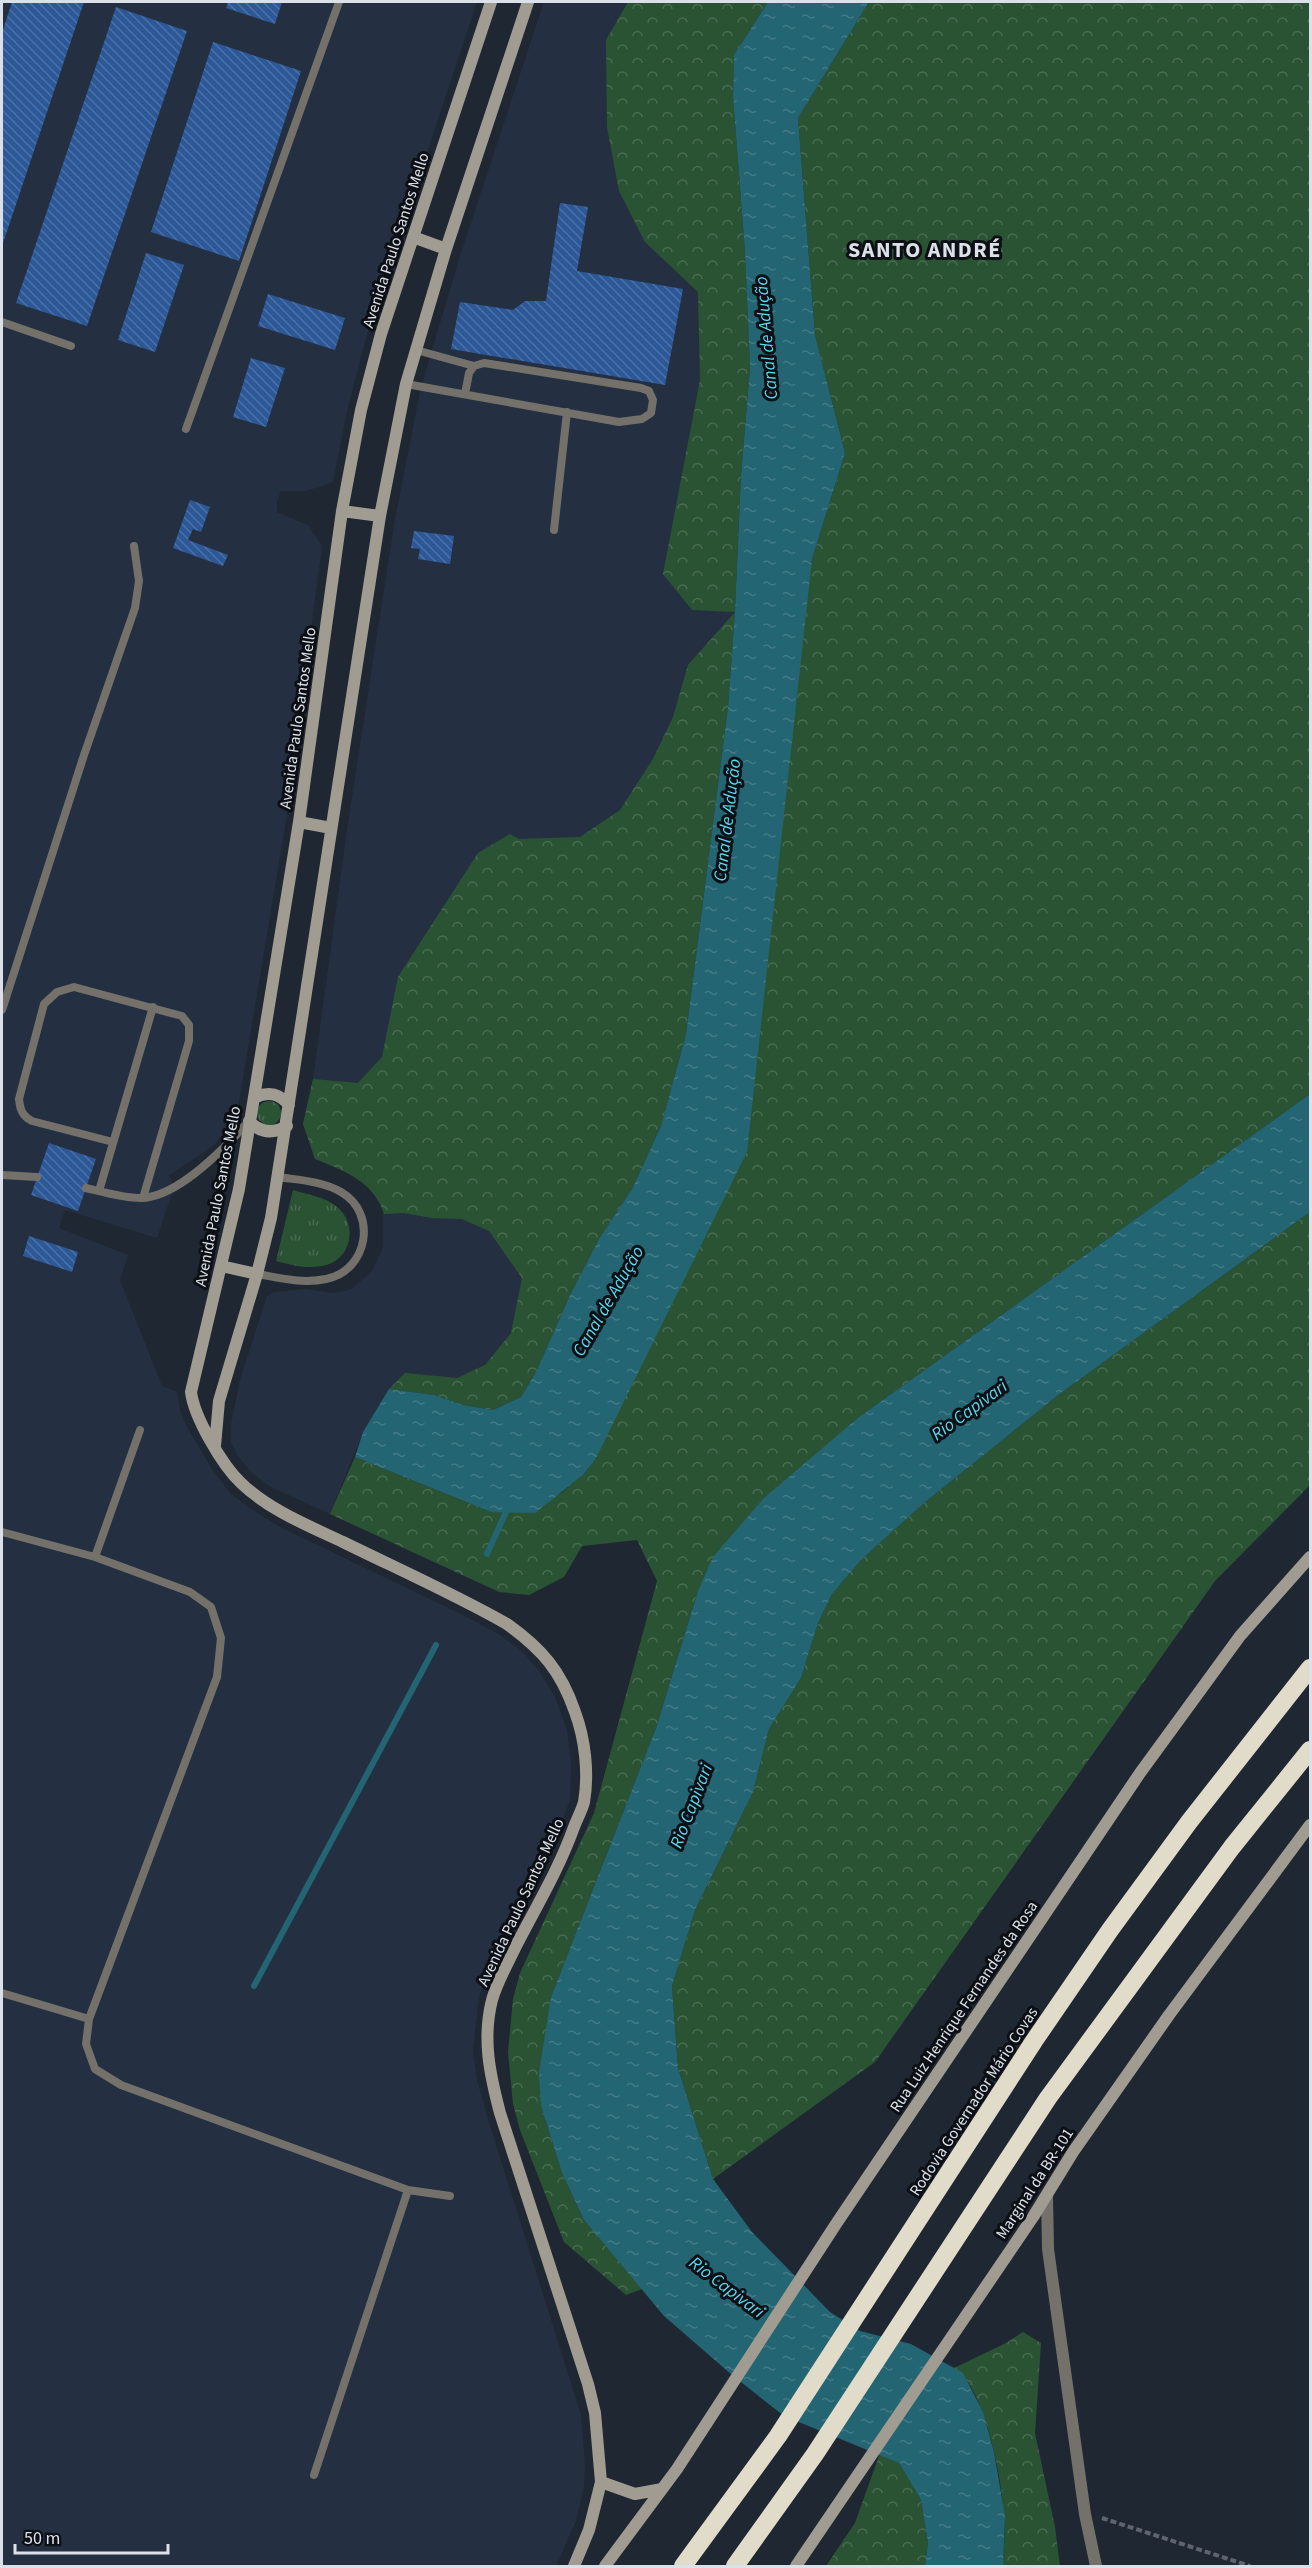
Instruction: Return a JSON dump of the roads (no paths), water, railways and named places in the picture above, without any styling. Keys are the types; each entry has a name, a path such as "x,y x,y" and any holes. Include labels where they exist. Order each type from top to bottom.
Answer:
{"highway":[{"name":"Rodovia Governador Mário Covas","path":"683,2566 778,2436 1034,2041 1110,1930 1236,1761 1311,1668"},
{"path":"735,2566 816,2454 1048,2098 1232,1848 1311,1750"}],"street":[{"name":"Avenida Paulo Santos Mello","path":"491,2 370,369 342,511 299,822 254,1098 234,1212 191,1392 196,1414 224,1464 241,1484 289,1516 507,1624 532,1642 551,1663 568,1691 582,1738 585,1761 584,1802 565,1852 514,1949 492,2000 487,2050 490,2077 500,2113 588,2384 595,2413 601,2482"},
{"path":"215,1446 219,1401 257,1274 278,1177 380,516 406,384 446,249 528,2"},
{"path":"413,237 446,249"},
{"path":"342,511 380,516"},
{"path":"299,822 332,828"},
{"path":"254,1098 261,1094 277,1095 289,1105"},
{"path":"249,1121 263,1131 279,1130 286,1126"},
{"path":"221,1266 257,1274"},
{"name":"Rua Luiz Henrique Fernandes da Rosa","path":"662,2489 697,2439 836,2224 1140,1773 1240,1636 1311,1557"},
{"name":"Marginal da BR-101","path":"796,2566 1047,2195 1073,2152 1169,2015 1311,1825"},
{"path":"1047,2195 1048,2249 1085,2514 1095,2566"},
{"path":"574,2566 589,2530 601,2482 635,2494 662,2489"},
{"path":"605,2566 662,2489"}],"lane":[{"path":"186,429 339,2"},
{"path":"2,322 71,346"},
{"path":"406,384 619,422 633,422 651,412 652,400 649,391 641,388 484,363 474,366 416,350"},
{"path":"465,394 469,373 474,366"},
{"path":"554,530 567,412"},
{"path":"2,1010 84,755 135,608 139,581 134,546"},
{"path":"113,1142 32,1121 24,1117 20,1108 19,1099 44,1004 57,992 74,987 182,1016 189,1024 189,1041 143,1198"},
{"path":"99,1191 153,1007"},
{"path":"86,1188 143,1198 174,1187 225,1148 249,1121"},
{"path":"2,1175 37,1177"},
{"path":"257,1274 297,1281 327,1279 346,1270 361,1254 365,1228 358,1207 341,1192 322,1185 278,1177"},
{"path":"95,1557 140,1430"},
{"path":"2,1532 95,1557 190,1592 210,1607 221,1638 217,1677 89,2019 86,2044 95,2069 121,2085 408,2190 450,2196"},
{"path":"2,1993 89,2019"},
{"path":"314,2475 408,2190"}],"water":[{"name":"Canal de Adução","path":"768,2 869,2 798,118 815,335 845,453 812,559 747,1152 595,1460 583,1475 535,1513 491,1512 355,1457 363,1432 389,1389 434,1395 463,1405 493,1410 521,1397 536,1372 570,1295 599,1239 632,1189 661,1126 686,1034 728,707 735,611 741,475 750,368 745,252 733,97 734,55"},
{"name":"Rio Capivari","path":"1310,1094 1310,1212 1057,1396 924,1503 861,1560 832,1594 818,1623 801,1678 769,1729 753,1792 695,1910 672,1986 678,2068 713,2179 752,2232 830,2312 860,2331 911,2344 963,2373 983,2412 994,2452 1005,2516 1003,2566 925,2566 928,2543 921,2500 899,2463 784,2416 664,2316 584,2220 562,2173 541,2106 539,2073 551,1997 656,1728 698,1591 713,1557 764,1498 859,1417"}],"waterway":[{"path":"487,1554 509,1505"},
{"path":"254,1986 436,1645"}],"district":[{"name":"SANTO ANDRÉ","path":"925,249"}]}
